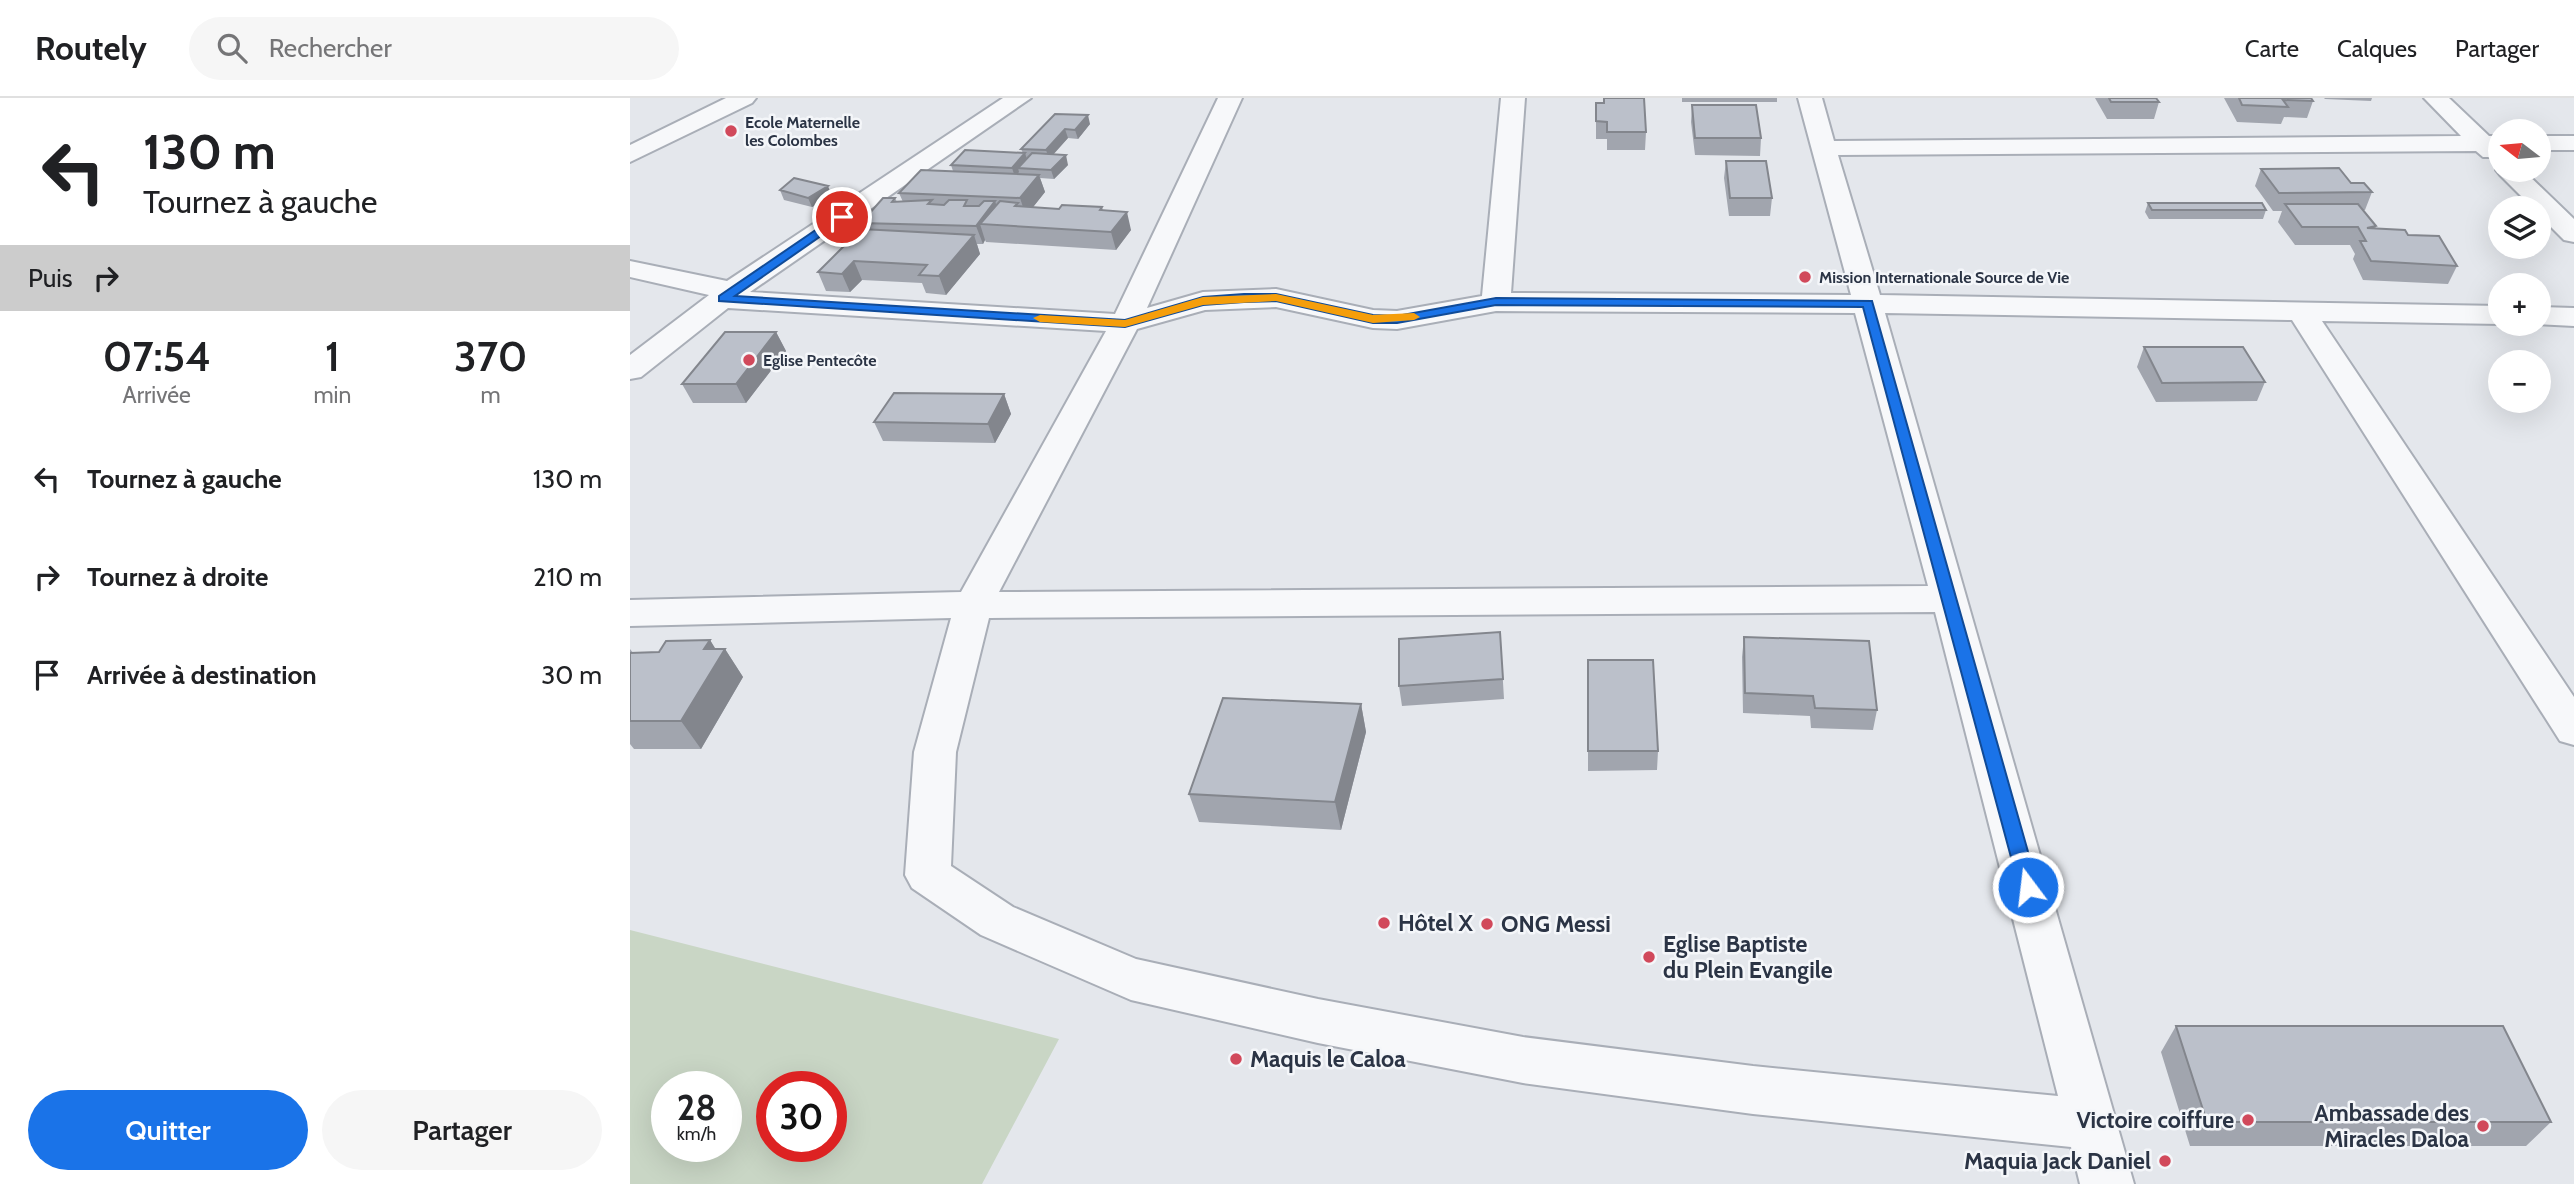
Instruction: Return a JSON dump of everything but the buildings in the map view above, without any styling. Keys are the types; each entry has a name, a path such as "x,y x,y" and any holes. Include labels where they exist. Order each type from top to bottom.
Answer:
{"street":[{"path":"630,155 744,98"},
{"path":"630,370 728,295 1019,98"},
{"path":"1230,98 1125,323 973,605 935,752 928,875 997,921 1130,978 1318,1021 1509,1057 1753,1090 2093,1124"},
{"path":"1496,302 1513,98"},
{"path":"1810,98 1950,599 2107,1184"},
{"path":"2436,98 2488,140"},
{"path":"1825,148 2488,143"},
{"path":"2552,143 2574,143"},
{"path":"2521,182 2574,234"},
{"path":"630,269 728,295 1125,323 1203,301 1244,298 1276,298 1373,319 1397,320 1496,302 1868,304 2488,315"},
{"path":"2300,310 2574,730"},
{"path":"2551,316 2574,317"},
{"path":"630,613 973,605 1950,599"}],"green space":[{"path":"630,930 1059,1039 982,1184 630,1184"}],"slow traffic":[{"path":"1040,318 1125,323 1203,301 1244,298 1276,298 1373,319 1397,320 1414,317"}],"place":[{"name":"Ecole Maternelle les Colombes","path":"731,131"},
{"name":"Mission Internationale Source de Vie","path":"1805,277"},
{"name":"Eglise Pentecôte","path":"749,360"},
{"name":"Hôtel X","path":"1384,923"},
{"name":"ONG Messi","path":"1487,924"},
{"name":"Eglise Baptiste du Plein Evangile","path":"1649,957"},
{"name":"Maquis le Caloa","path":"1236,1059"},
{"name":"Victoire coiffure","path":"2248,1120"},
{"name":"Ambassade des Miracles Daloa","path":"2483,1126"},
{"name":"Maquia Jack Daniel","path":"2165,1161"}],"route":[{"path":"842,217 723,299 1125,323 1203,301 1244,298 1276,298 1373,319 1397,320 1496,302 1868,304 2028,887"}]}
